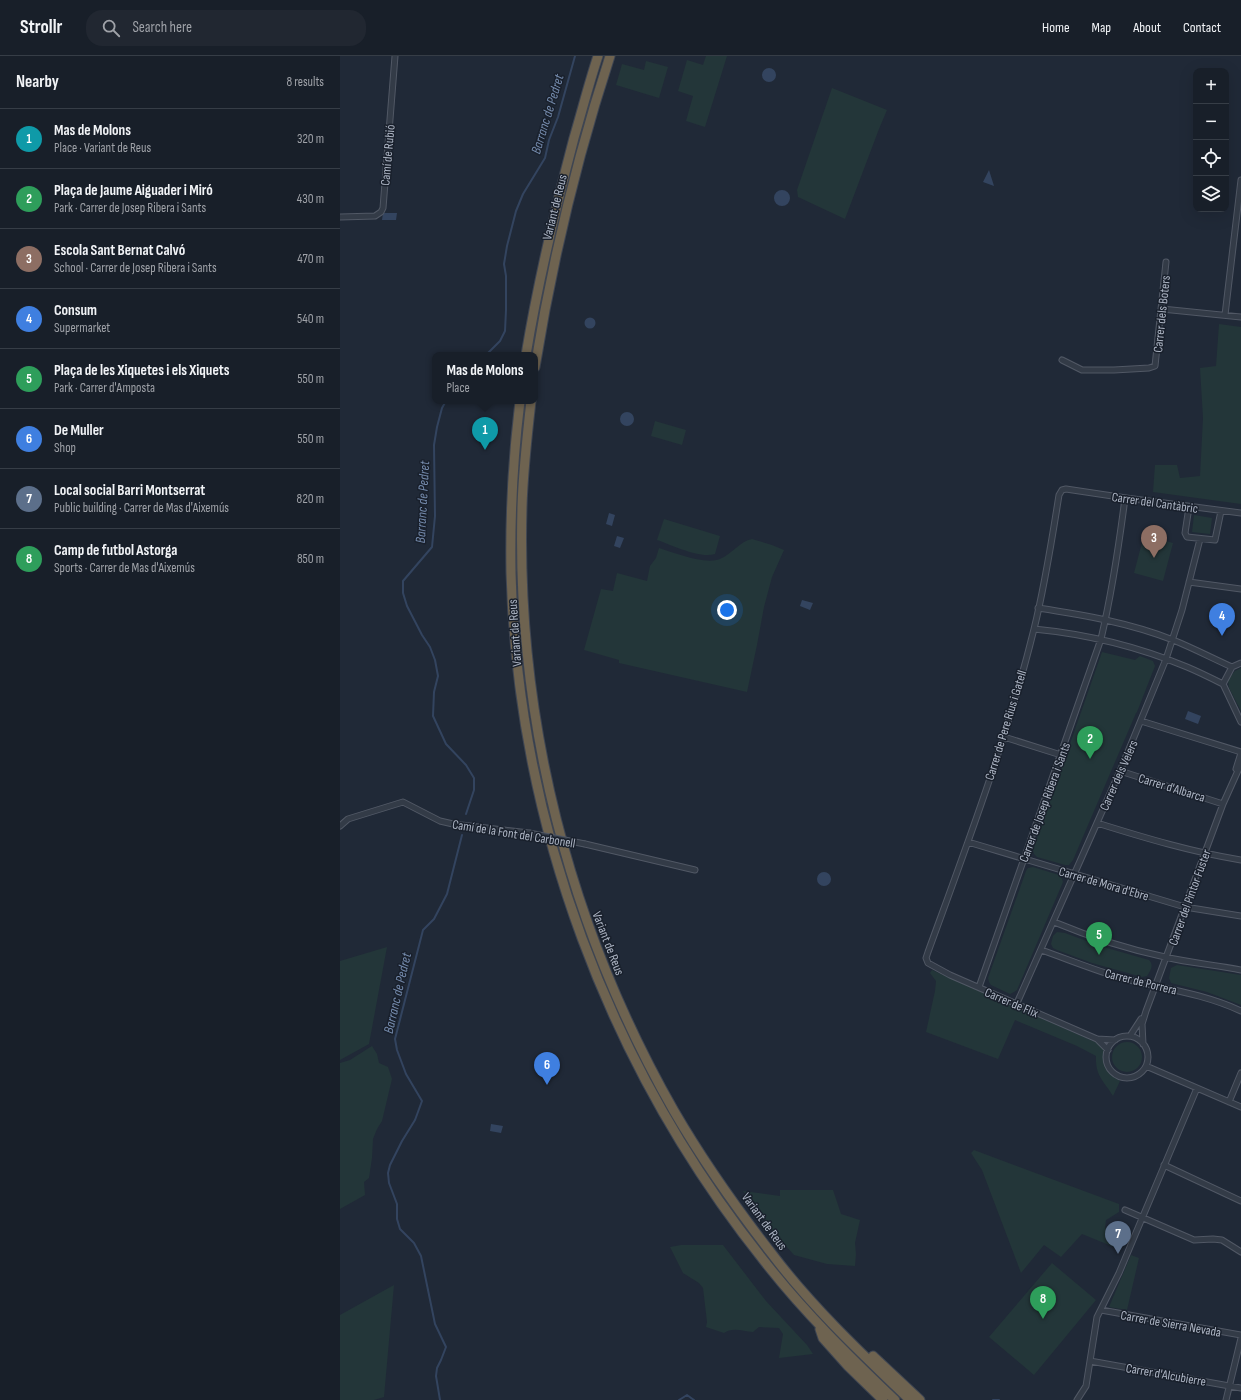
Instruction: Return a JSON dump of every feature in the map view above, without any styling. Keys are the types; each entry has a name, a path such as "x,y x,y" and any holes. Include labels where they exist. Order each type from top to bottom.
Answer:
{"highway":[{"path":"569,156 594,56"},
{"name":"Variant de Reus","path":"526,352 549,234 569,156 598,56"},
{"name":"Variant de Reus","path":"537,352 558,248 582,151 599,87 611,56"},
{"name":"Variant de Reus","path":"520,404 514,448 511,508 511,574 521,698 535,776 551,845 571,908 602,992 665,1117 698,1171 734,1222 766,1263 819,1324 853,1360 895,1400"},
{"name":"Variant de Reus","path":"531,404 522,507 522,574 532,696 544,766 562,844 583,910 613,989 639,1046 675,1112 708,1165 773,1256 814,1305 910,1400"},
{"path":"773,1256 864,1347 920,1400"},
{"path":"819,1324 823,1338 848,1366 883,1400"}],"street":[{"name":"Camí de Rubió","path":"340,217 375,216 381,212 383,208 395,56"},
{"path":"1225,315 1239,221 1241,180"},
{"name":"Carrer dels Boters","path":"1062,360 1082,370 1149,368 1155,366 1166,262"},
{"path":"1162,308 1241,317"},
{"name":"Carrer del Cantàbric","path":"1070,489 1241,514"},
{"name":"Carrer de Pere Rius i Gatell","path":"928,963 926,958 928,952 1004,737 1034,629 1059,495 1062,490 1070,489"},
{"name":"Carrer de Josep Ribera i Sants","path":"979,987 1101,640 1115,569 1125,498"},
{"path":"1189,507 1185,533 1186,538 1215,540 1221,511"},
{"name":"Carrer dels Velers","path":"1017,1003 1098,823 1166,659 1173,640 1200,539"},
{"path":"1189,582 1241,589"},
{"path":"1038,608 1106,620 1173,640 1232,667"},
{"path":"1034,629 1062,631 1101,640 1132,648 1186,666 1223,684 1241,722"},
{"path":"1223,684 1232,667 1241,663"},
{"path":"1141,721 1241,752"},
{"path":"1004,737 1061,755"},
{"name":"Carrer del Pintor Fuster","path":"1232,783 1241,752"},
{"name":"Carrer del Pintor Fuster","path":"1143,1044 1142,1024 1146,1011 1232,783 1241,764"},
{"name":"Carrer d'Albarca","path":"1120,771 1224,804"},
{"name":"Camí de la Font del Carbonell","path":"340,826 348,819 404,802 440,821 453,824 529,833 585,844 695,870"},
{"path":"1098,823 1205,854 1241,860"},
{"name":"Carrer de Mora d'Ebre","path":"968,842 1186,907 1241,916"},
{"path":"1054,922 1085,935 1167,958 1241,970"},
{"name":"Carrer de Porrera","path":"1041,950 1099,971 1205,997 1241,1011"},
{"name":"Carrer de Flix","path":"928,963 950,975 1017,1003 1097,1040 1108,1050"},
{"name":"Carrer del Pintor Fuster","path":"1130,1036 1146,1011"},
{"path":"1130,1036 1140,1040 1143,1044 1148,1053 1148,1060 1143,1071 1135,1076 1127,1078 1119,1076 1111,1070 1108,1064 1107,1055 1111,1044 1115,1040 1130,1036"},
{"name":"Carrer de Flix","path":"1097,1040 1115,1040"},
{"path":"1146,1066 1241,1107"},
{"path":"1229,1102 1241,1074"},
{"path":"1077,1400 1086,1386 1097,1317 1119,1273 1197,1088"},
{"path":"1164,1165 1241,1201"},
{"path":"1125,1210 1194,1240 1222,1240 1241,1252"},
{"name":"Carrer de Sierra Nevada","path":"1100,1310 1241,1337"},
{"path":"1226,1400 1241,1337"},
{"name":"Carrer d'Alcubierre","path":"1090,1361 1241,1388"}],"shaded area":[{"path":"706,56 727,56 705,127 686,121 693,96 678,91 687,60 703,65"},
{"path":"646,61 668,67 659,98 616,85 622,64 644,70"},
{"path":"832,88 887,110 845,219 798,197 797,190"},
{"path":"1219,324 1241,327 1241,504 1153,492 1155,465 1177,465 1180,478 1200,476 1203,418 1200,368 1216,366"},
{"path":"655,421 686,430 682,445 651,436"},
{"path":"1194,515 1212,518 1210,534 1192,532"},
{"path":"664,519 720,536 715,554 702,555 657,540"},
{"path":"1144,535 1173,543 1163,581 1134,573"},
{"path":"752,539 784,550 772,577 764,607 747,692 619,663 619,660 584,650 601,589 613,591 617,573 647,581 650,566 656,558 659,548 690,558 706,561 720,559 744,542"},
{"path":"1102,652 1135,660 1140,656 1153,661 1155,666 1137,712 1073,860 1069,865 1065,865 1037,857 1033,850"},
{"path":"1241,668 1241,711 1229,688 1228,679 1235,671"},
{"path":"1033,867 1059,875 1063,882 1017,990 1010,994 991,985 988,978 1026,871 1028,868"},
{"path":"1057,932 1065,933 1100,946 1149,960 1152,966 1151,970 1147,976 1142,977 1092,963 1057,950 1053,948 1051,944 1053,936"},
{"path":"387,947 369,1044 340,1060 340,961"},
{"path":"1177,965 1241,975 1241,1005 1207,992 1171,983 1169,978 1171,968"},
{"path":"932,970 1102,1045 1104,1062 1107,1069 1120,1081 1113,1096 1103,1082 1097,1069 1096,1056 1077,1046 1015,1020 998,1059 926,1032 936,981 930,973"},
{"path":"1127,1042 1138,1046 1142,1057 1138,1068 1127,1072 1116,1068 1112,1057 1116,1046"},
{"path":"372,1046 377,1054 379,1063 388,1067 392,1079 382,1121 373,1139 369,1178 364,1182 365,1195 340,1209 340,1063 350,1060"},
{"path":"974,1150 1119,1204 1119,1212 1106,1220 1105,1228 1120,1235 1114,1247 1082,1234 1061,1257 1044,1245 1021,1273 982,1170 971,1153"},
{"path":"780,1190 833,1190 841,1214 860,1220 855,1243 855,1266 827,1264 794,1255 768,1226 743,1191 780,1196"},
{"path":"681,1245 723,1245 766,1301 807,1345 813,1354 779,1358 783,1334 779,1328 759,1327 753,1332 730,1330 724,1333 706,1327 707,1322 703,1288 699,1283 683,1273 670,1247"},
{"path":"1131,1255 1139,1258 1127,1310 1109,1307"},
{"path":"1052,1263 1096,1300 1034,1375 989,1337"},
{"path":"394,1285 384,1397 374,1400 340,1400 340,1315"}],"water":[{"path":"766,68 772,68 776,72 776,78 772,82 766,82 762,78 762,72"},
{"path":"989,170 994,186 983,182"},
{"path":"782,190 789,195 790,198 785,205 782,206 775,201 774,198 779,191"},
{"path":"383,213 397,213 396,220 382,220"},
{"path":"590,317 594,319 596,323 594,327 590,329 586,327 584,323 586,319"},
{"path":"624,412 630,412 634,416 634,422 630,426 624,426 620,422 620,416"},
{"path":"609,513 615,515 612,526 606,524"},
{"path":"617,536 624,538 620,548 614,546"},
{"path":"802,600 813,603 810,610 800,606"},
{"path":"1188,711 1201,716 1198,724 1185,719"},
{"path":"824,872 829,874 831,879 829,884 824,886 819,884 817,879 819,874"},
{"path":"491,1124 503,1126 501,1133 490,1131"}],"waterway":[{"name":"Barranc de Pedret","path":"489,352 500,341 505,331 506,276 504,264 516,211 523,194 545,158 549,140 558,117 575,56"},
{"name":"Barranc de Pedret","path":"444,404 437,427 434,445 435,516 432,547 403,581 403,593 407,606 430,647 435,660 438,676 434,692 433,716 446,744 466,765 474,778 474,790 466,814"},
{"name":"Barranc de Pedret","path":"440,1400 436,1376 437,1368 446,1347 435,1324 421,1256 414,1243 400,1229 397,1219 397,1204 389,1183 388,1173 390,1165 402,1141 415,1120 422,1101 406,1074 397,1050 395,1039 423,930 434,919 447,894 462,835"},
{"path":"679,1400 687,1395 694,1400"},
{"path":"993,1400 999,1400"}],"place":[{"name":"Mas de Molons","path":"485,450"},
{"name":"Escola Sant Bernat Calvó","path":"1154,558"},
{"name":"Consum","path":"1222,636"},
{"name":"Plaça de Jaume Aiguader i Miró","path":"1090,759"},
{"name":"Plaça de les Xiquetes i els Xiquets","path":"1099,955"},
{"name":"De Muller","path":"547,1085"},
{"name":"Local social Barri Montserrat","path":"1118,1254"},
{"name":"Camp de futbol Astorga","path":"1043,1319"}]}
